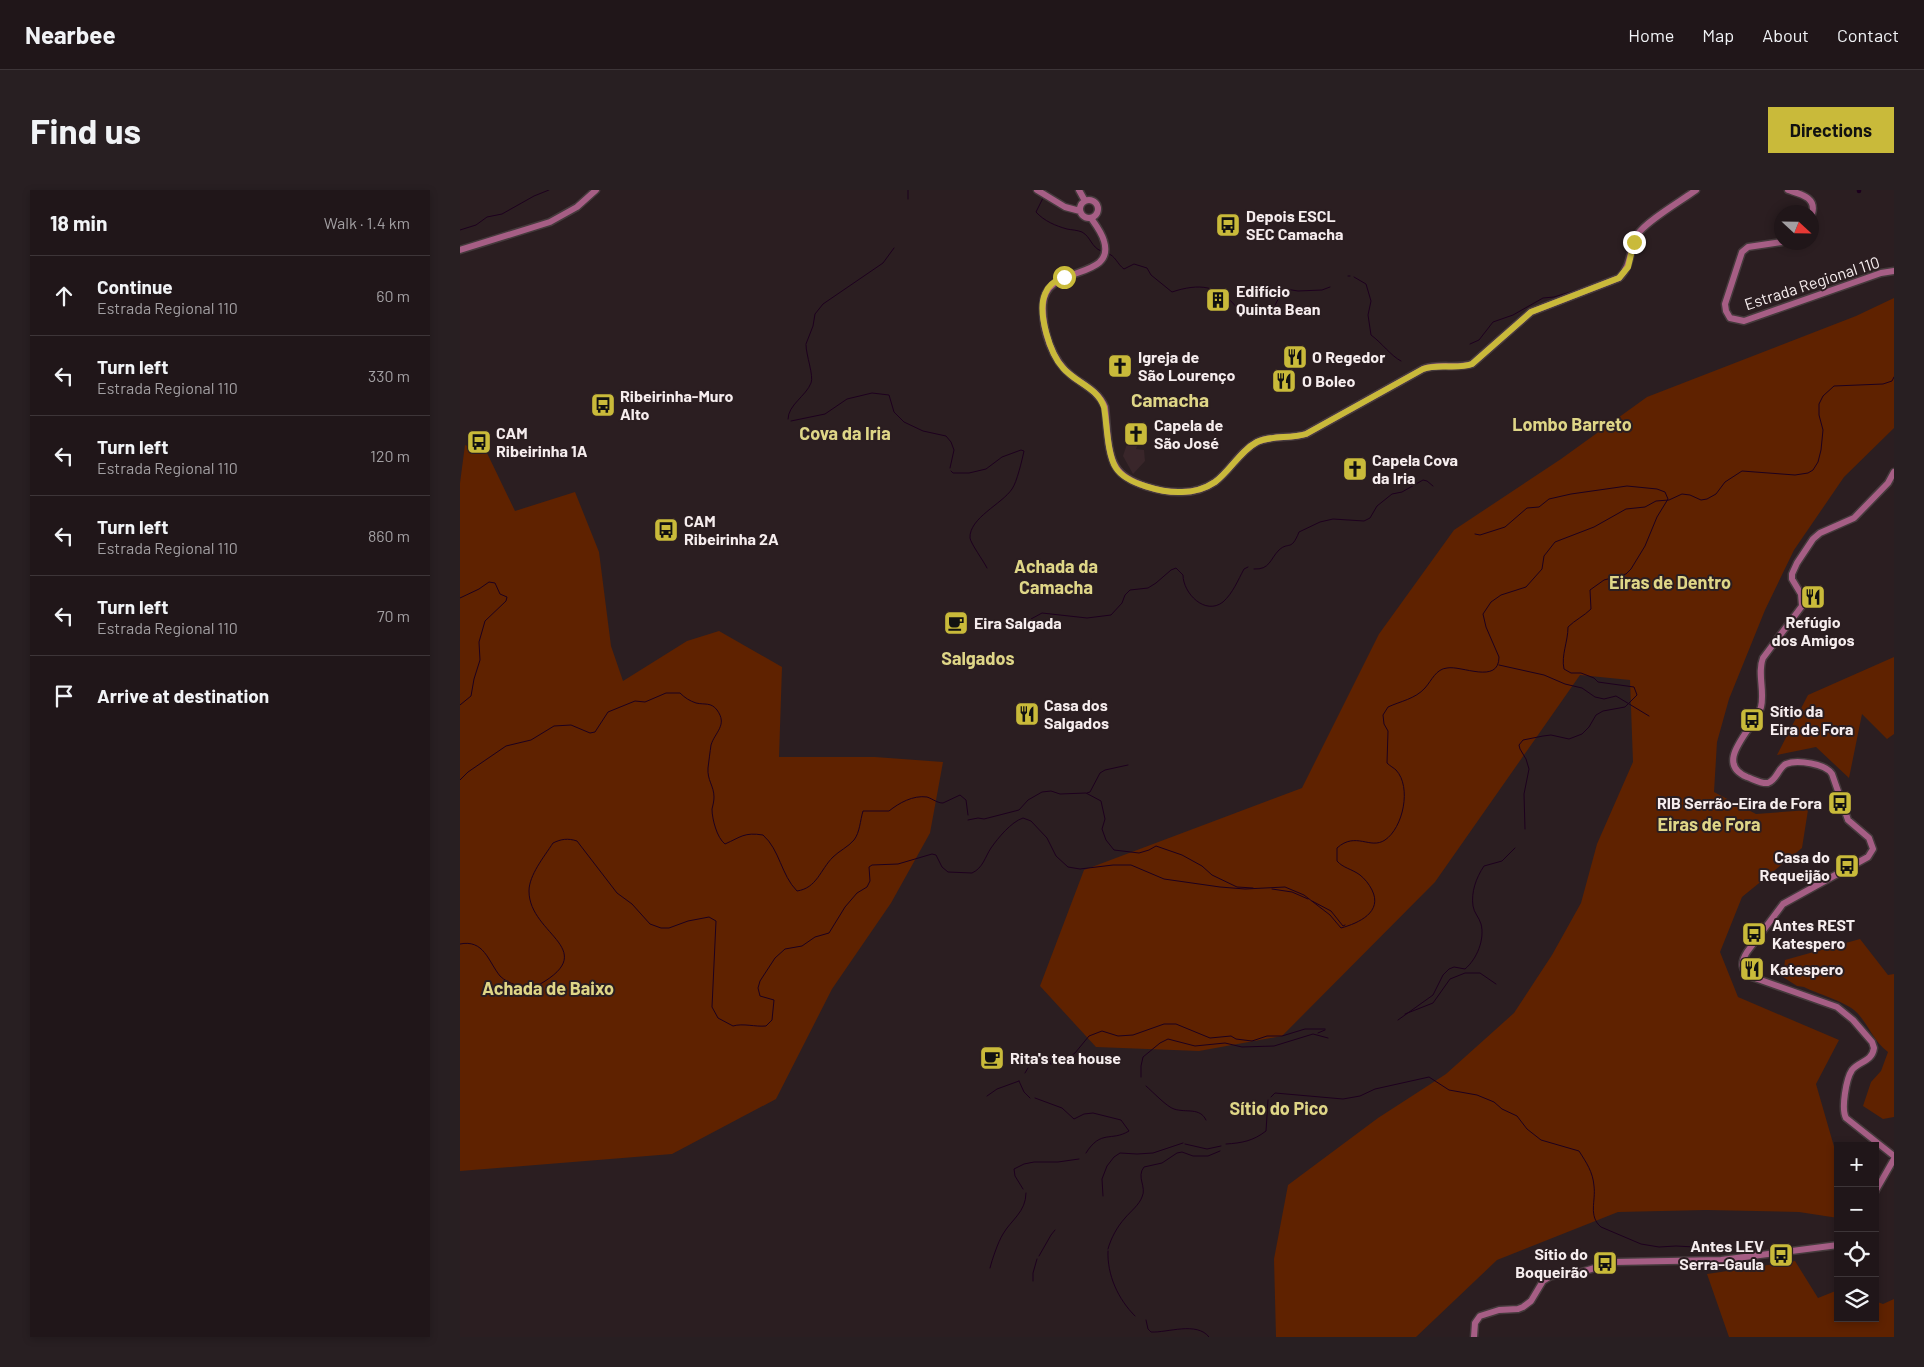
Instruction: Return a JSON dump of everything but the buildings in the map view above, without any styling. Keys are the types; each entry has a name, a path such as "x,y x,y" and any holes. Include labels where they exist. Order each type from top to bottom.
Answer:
{"main road":[{"path":"460,250 550,222 577,207 596,190"},
{"path":"1037,190 1065,207 1080,211 1085,217 1092,218"},
{"path":"1079,190 1085,201"},
{"path":"1092,218 1105,243 1104,254 1099,263 1090,269 1055,281 1044,294 1043,309 1053,354 1066,372 1094,391 1102,401 1111,455 1119,472 1130,480 1143,485 1172,492 1191,492 1215,482 1246,450 1257,442 1270,438 1290,438 1306,434 1423,369 1433,366 1464,366 1472,364 1531,312 1619,278 1628,267 1634,242 1641,230 1696,190"},
{"path":"1788,190 1807,197 1811,200 1812,205"},
{"path":"1080,211 1081,205 1085,201 1090,200 1097,204 1097,212 1092,218"},
{"name":"Estrada Regional 110","path":"1774,243 1748,247 1742,252 1726,304 1726,311 1730,318 1744,320 1881,273 1894,271"},
{"path":"1878,1187 1894,1158 1846,1118 1843,1110 1850,1072 1872,1056 1874,1048 1872,1042 1853,1020 1837,1007 1752,978 1745,973 1742,966 1747,952 1783,904 1868,856 1873,849 1872,842 1848,820 1832,774 1827,768 1812,764 1788,763 1782,767 1771,782 1762,783 1738,772 1734,766 1733,758 1739,744 1762,706 1761,666 1763,658 1802,606 1802,594 1792,577 1796,563 1816,536 1854,518 1888,483 1894,472"},
{"path":"1474,1337 1475,1323 1480,1316 1499,1310 1523,1307 1530,1301 1543,1281 1551,1276 1578,1273 1615,1262 1721,1260 1834,1246"}],"shaded area":[{"path":"1894,298 1894,428 1844,477 1794,550 1765,610 1729,699 1717,742 1714,792 1756,814 1808,810 1802,848 1742,897 1720,952 1738,997 1839,1040 1816,1084 1834,1147 1834,1217 1799,1212 1706,1210 1618,1212 1497,1260 1416,1337 1276,1337 1274,1259 1288,1185 1378,1118 1446,1074 1514,1013 1552,955 1581,903 1597,844 1633,762 1630,680 1580,675 1435,882 1282,1036 1199,1051 1096,1047 1040,986 1084,870 1302,788 1379,634 1454,530 1561,459 1647,397 1856,316"},
{"path":"1132,421 1145,428 1136,449 1144,450 1145,461 1133,474 1123,456 1130,435"},
{"path":"465,445 487,453 515,511 575,492 599,552 611,646 623,681 687,641 719,631 782,667 779,757 875,757 943,762 930,833 891,903 832,989 776,1099 672,1154 460,1171 460,483"},
{"path":"1894,657 1894,734 1887,739 1862,714 1849,778 1816,747 1777,755 1808,695"},
{"path":"1860,939 1888,975 1894,974 1894,1117 1883,1119 1863,1106 1871,1082 1881,1071 1888,1052 1878,1042 1859,1015 1850,1007 1804,987 1797,986 1783,977 1785,960"},
{"path":"1795,1261 1818,1298 1834,1292 1834,1322 1879,1322 1879,1302 1883,1304 1894,1299 1894,1337 1729,1337 1707,1274"}],"waterway":[{"path":"460,230 476,225 487,217 502,214 549,190"},
{"path":"908,190 908,199"},
{"path":"1043,198 1036,212 1039,215 1046,221 1067,229 1082,232 1101,251"},
{"path":"806,344 813,326 815,314 823,304 883,263 894,248"},
{"path":"1107,253 1124,269 1134,264 1147,268 1151,275 1172,292 1191,287 1208,288 1216,290 1230,300 1237,308 1248,310"},
{"path":"1354,277 1366,284 1371,301 1368,315 1371,335 1401,361"},
{"path":"1252,310 1265,311 1273,309 1282,292 1286,289 1298,291 1322,290 1330,287"},
{"path":"1470,344 1479,340 1493,322 1513,315 1543,298 1554,297 1587,287"},
{"path":"788,419 791,409 809,388 812,380 806,345"},
{"path":"460,944 468,943 480,948 500,976 516,985 533,988 554,975 563,963 564,952 532,907 529,891 531,879 553,843 565,839 574,840 577,841 617,893 632,904 650,924 661,928 669,928 688,921 709,917 716,921 712,1007 718,1018 733,1026 766,1026 772,1020 774,1000 760,996 758,988 760,981 775,958 785,949 802,946 815,937 829,933 845,907 857,893 867,887 870,881 869,867 872,865 898,864 932,854 936,855 942,867 948,872 972,873 981,865 991,848 1005,831 1023,818 1031,821 1047,838 1056,856 1068,867 1080,869 1131,865 1164,879 1245,889 1285,887 1304,895 1330,915 1341,928 1348,926 1362,920 1372,910 1375,898 1364,878 1337,861 1337,848 1350,841 1379,843 1385,840 1397,826 1403,807 1404,786 1401,777 1387,763 1388,731 1384,724 1383,715 1388,707 1421,692 1440,670 1447,668 1478,672 1493,670 1497,665 1499,657 1486,627 1483,614 1491,602 1501,595 1526,587 1542,569 1544,556 1555,542 1594,527 1626,509 1645,507 1656,501 1669,500 1682,494 1701,500 1707,499 1716,494 1725,482 1742,471 1795,475 1808,473 1813,470 1818,462 1821,450 1823,430 1819,415 1819,404 1823,396 1834,386 1883,384 1892,381 1894,377"},
{"path":"791,421 825,414 847,399 872,393 889,395 894,412 904,422 923,431 946,436 954,450 950,468"},
{"path":"951,471 953,473 969,473 986,469 1002,457 1021,450 1024,451 1014,486 1007,495 980,518 971,531 971,541 987,568"},
{"path":"1254,569 1267,566 1282,547 1294,542 1299,532 1320,522 1333,519 1364,521 1370,518 1377,506 1392,494 1402,492 1423,480 1433,486"},
{"path":"1475,534 1480,535 1505,527 1527,508 1539,507 1549,499 1571,494 1627,486 1657,489 1665,492 1668,499 1657,517 1645,546 1631,569 1626,574 1604,580 1590,590 1591,609 1568,627 1563,659 1564,669 1571,673 1581,673 1594,678 1598,682 1634,687 1637,695 1625,707 1603,711 1596,715 1582,734 1569,739 1551,735 1523,740 1519,745 1529,769 1524,794 1525,829"},
{"path":"1016,628 1025,625 1042,613 1087,618 1111,615 1130,590 1148,588 1176,568 1183,575 1187,589 1196,600 1202,604 1216,606 1227,598 1244,569 1248,567"},
{"path":"460,598 489,582 495,583 500,594 507,597 506,601 485,621 479,642 480,660 471,696 460,705"},
{"path":"1499,665 1544,675 1565,684 1582,688 1595,697 1604,699 1616,696 1649,716"},
{"path":"460,780 468,772 506,746 531,740 554,726 571,725 590,733 595,732 608,712 635,701 645,702 666,693 680,693 694,702 712,706 720,715 721,724 711,745 708,772 714,793 712,809 715,828 722,841 725,844 747,835 763,835 769,841 787,878 797,891 804,889 814,882 833,857 854,840 859,830 863,811 889,811 906,800 917,797 927,797 943,803 960,795 966,800 968,815"},
{"path":"1087,793 1090,792 1100,773 1105,770 1128,765"},
{"path":"968,820 984,819 1019,810 1028,800 1042,792 1051,791 1060,794 1086,793 1101,801 1105,819 1102,829 1106,840 1114,850 1139,853 1156,846 1182,855 1202,866 1212,875 1237,887 1253,888"},
{"path":"1398,1020 1433,995 1443,975 1449,969 1454,967 1465,969 1473,960 1482,936 1481,924 1473,906 1473,890 1476,880 1484,866 1502,861 1515,848"},
{"path":"1272,889 1292,892 1308,899"},
{"path":"1312,901 1331,911 1343,926 1345,925"},
{"path":"1405,1014 1433,1003 1450,979 1465,973 1480,973 1496,984"},
{"path":"1039,1059 1050,1061 1050,1064 1063,1062 1075,1053 1089,1036 1102,1031 1118,1036 1133,1035 1164,1024 1176,1024 1210,1038 1231,1036 1236,1039 1252,1041 1267,1036 1282,1036 1305,1029 1325,1029"},
{"path":"1318,1033 1325,1030"},
{"path":"1141,1077 1143,1057 1168,1039 1195,1046 1225,1043 1242,1047 1274,1046 1313,1034 1328,1038"},
{"path":"1025,1073 1028,1068"},
{"path":"1271,1097 1275,1093 1343,1099 1360,1096 1375,1089 1429,1077 1449,1090 1477,1095 1494,1102 1502,1109 1517,1116 1527,1129 1541,1140 1579,1151 1592,1176 1593,1208 1597,1223 1601,1227 1641,1244 1659,1247 1713,1248"},
{"path":"1019,1081 1024,1092 1030,1098"},
{"path":"987,1096 997,1089 1019,1081"},
{"path":"1146,1086 1171,1108 1200,1113 1206,1120"},
{"path":"1035,1098 1062,1108 1074,1119 1084,1114 1093,1113 1121,1120 1129,1131 1117,1136 1101,1138 1086,1153"},
{"path":"1226,1144 1247,1141 1266,1131 1268,1100"},
{"path":"1103,1196 1102,1179 1107,1166 1120,1153 1153,1153 1183,1143"},
{"path":"1185,1144 1207,1149 1221,1146"},
{"path":"1108,1249 1117,1229 1141,1200 1143,1193 1141,1174 1144,1167 1162,1163 1177,1153 1208,1156 1220,1151"},
{"path":"1023,1189 1015,1176 1014,1169 1034,1162 1058,1162 1079,1159"},
{"path":"990,1268 1001,1237 1021,1211 1026,1193"},
{"path":"1039,1256 1055,1230"},
{"path":"1108,1251 1109,1269 1115,1286 1123,1302 1135,1316"},
{"path":"1033,1281 1037,1259"},
{"path":"1146,1320 1148,1329 1151,1332 1190,1329 1204,1332 1209,1337"}],"place":[{"name":"Depois ESCL SEC Camacha","path":"1228,225"},
{"name":"Edifício Quinta Bean","path":"1218,300"},
{"name":"O Regedor","path":"1295,357"},
{"name":"Igreja de São Lourenço","path":"1120,366"},
{"name":"O Boleo","path":"1284,381"},
{"name":"Ribeirinha-Muro Alto","path":"603,405"},
{"name":"Capela de São José","path":"1136,434"},
{"name":"CAM Ribeirinha 1A","path":"479,442"},
{"name":"Capela Cova da Iria","path":"1355,469"},
{"name":"CAM Ribeirinha 2A","path":"666,530"},
{"name":"Refúgio dos Amigos","path":"1813,597"},
{"name":"Eira Salgada","path":"956,623"},
{"name":"Casa dos Salgados","path":"1027,714"},
{"name":"Sítio da Eira de Fora","path":"1752,720"},
{"name":"RIB Serrão-Eira de Fora","path":"1840,803"},
{"name":"Casa do Requeijão","path":"1847,866"},
{"name":"Antes REST Katespero","path":"1754,934"},
{"name":"Katespero","path":"1752,969"},
{"name":"Rita's tea house","path":"992,1058"},
{"name":"Antes LEV Serra-Gaula","path":"1781,1255"},
{"name":"Sítio do Boqueirão","path":"1605,1263"}],"district":[{"name":"Camacha","path":"1170,400"},
{"name":"Lombo Barreto","path":"1572,425"},
{"name":"Cova da Iria","path":"845,434"},
{"name":"Achada da Camacha","path":"1056,577"},
{"name":"Eiras de Dentro","path":"1670,583"},
{"name":"Salgados","path":"978,659"},
{"name":"Eiras de Fora","path":"1709,825"},
{"name":"Achada de Baixo","path":"548,989"},
{"name":"Sítio do Pico","path":"1279,1109"}],"route":[{"path":"1064,277 1055,281 1044,294 1042,303 1047,335 1055,358 1066,372 1100,397 1104,407 1111,455 1116,468 1126,478 1135,482 1172,492 1191,492 1215,482 1246,450 1257,442 1270,438 1290,438 1306,434 1423,369 1433,366 1464,366 1472,364 1531,312 1542,306 1619,278 1628,267 1634,242"}]}
